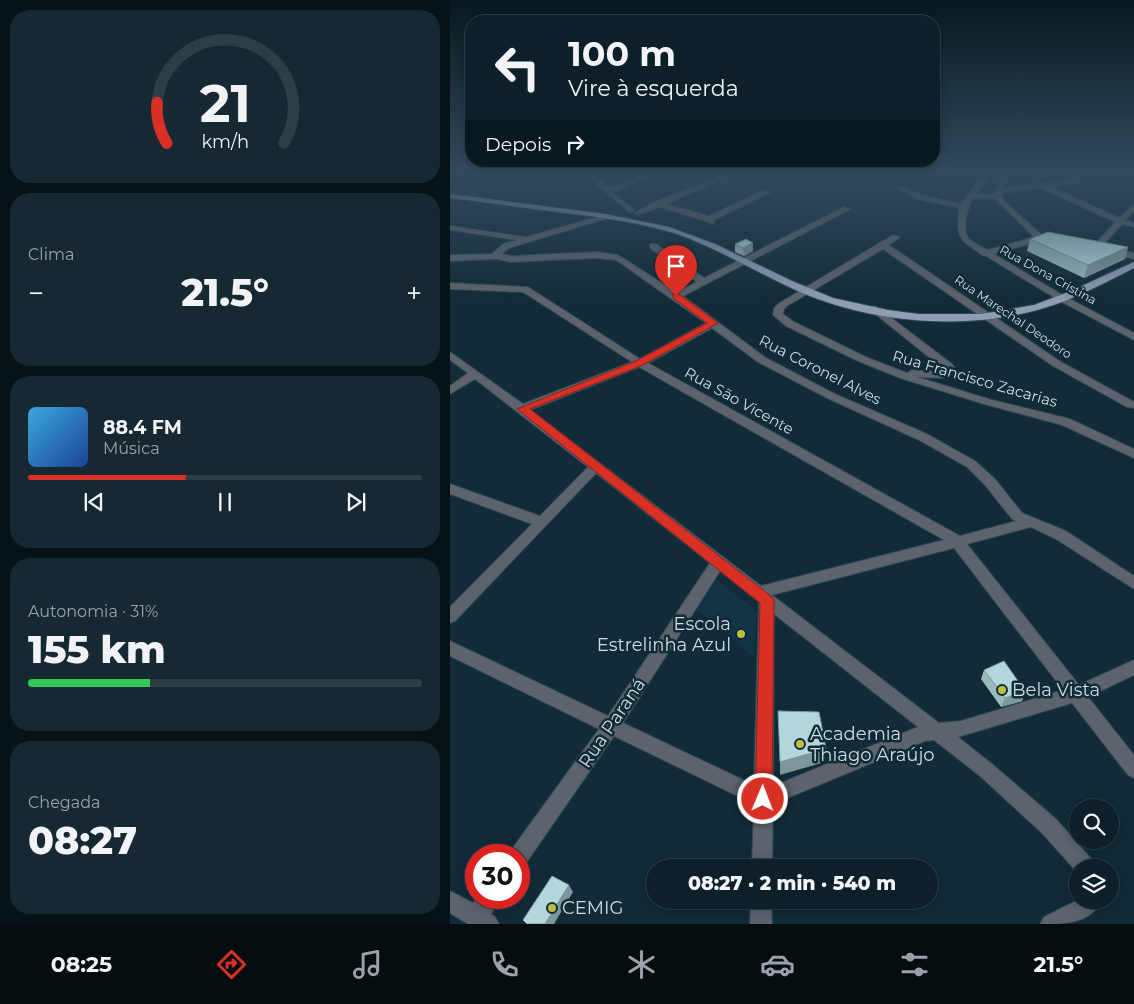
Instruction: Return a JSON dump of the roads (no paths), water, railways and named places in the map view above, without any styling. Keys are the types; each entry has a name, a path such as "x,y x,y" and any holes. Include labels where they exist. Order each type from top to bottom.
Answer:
{"main road":[{"path":"639,217 682,234 805,291 874,309 948,318 992,317 1012,314 1063,299 1134,265"}],"street":[{"path":"499,256 496,254 500,249 610,217"},
{"path":"700,217 710,220 716,217"},
{"path":"676,296 831,217"},
{"name":"Rua Dona Cristina","path":"963,217 962,236 967,242 1063,299 1134,336"},
{"path":"1016,217 1040,238"},
{"path":"1111,217 1134,225"},
{"path":"1095,248 1123,217"},
{"path":"450,228 528,240"},
{"name":"Rua Francisco Zacarias","path":"896,237 805,291 780,308 778,315 790,324 880,367 931,385 1066,422 1134,454"},
{"path":"985,254 1040,238 1059,241"},
{"name":"Rua Marechal Deodoro","path":"883,245 992,317 1058,364 1131,405"},
{"path":"653,246 703,282"},
{"path":"1086,247 1134,256"},
{"name":"Rua Coronel Alves","path":"450,258 499,256 512,259 612,256 676,296 762,360 831,396 922,437 971,464 990,482 1014,514 1029,523 1061,535 1134,583"},
{"name":"Rua São Vicente","path":"450,286 525,288 640,363 956,540"},
{"path":"874,309 952,371 948,375 931,375 880,367"},
{"path":"522,409 640,363 714,323"},
{"path":"450,355 986,770 1049,826 1078,859"},
{"path":"450,392 474,374"},
{"path":"450,617 595,468"},
{"path":"450,489 542,522"},
{"path":"762,597 956,540 1029,523"},
{"path":"956,540 1134,769"},
{"name":"Rua Paraná","path":"527,844 611,726 718,563"},
{"path":"762,597 762,859"},
{"path":"450,648 763,799 924,733 961,729 1076,694 1134,667"},
{"path":"450,901 482,920"},
{"path":"761,909 761,924"},
{"path":"1052,924 1080,909"}],"place":[{"name":"Escola Estrelinha Azul","path":"741,634"},
{"name":"Bela Vista","path":"1002,690"},
{"name":"Academia Thiago Araújo","path":"800,744"},
{"name":"CEMIG","path":"552,908"}]}
